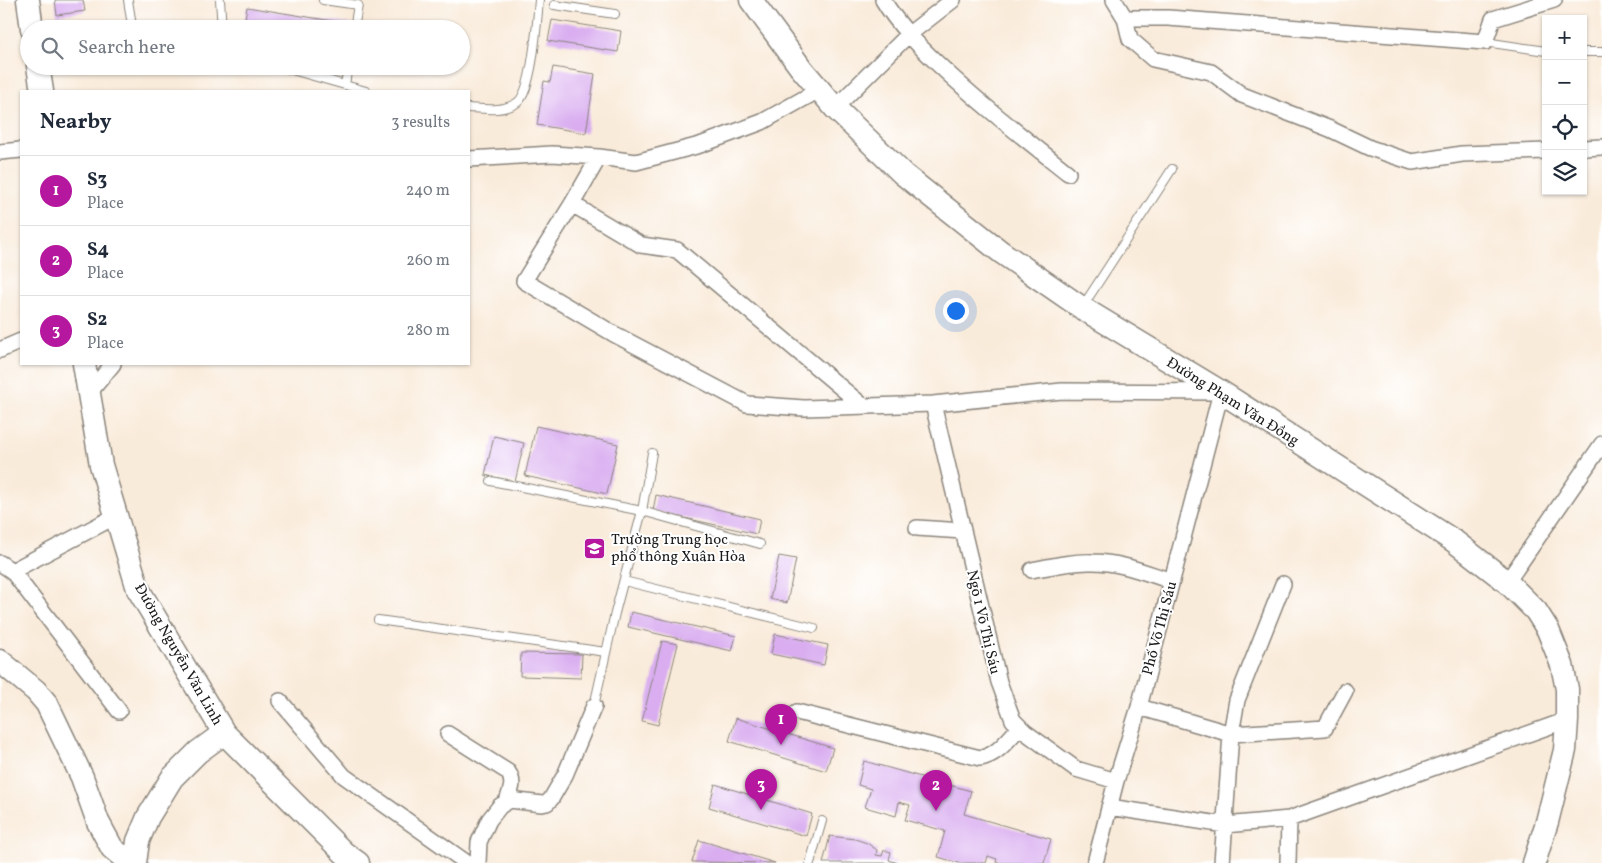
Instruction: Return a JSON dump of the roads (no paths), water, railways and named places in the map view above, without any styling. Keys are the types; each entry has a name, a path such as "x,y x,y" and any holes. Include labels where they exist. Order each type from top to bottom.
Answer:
{"street":[{"path":"28,0 31,20"},
{"name":"Đường Phạm Văn Đồng","path":"751,0 800,68 810,94 835,108 902,174 1001,252 1082,308 1221,392 1454,541 1507,582 1536,611 1552,638 1562,665 1567,689 1567,720 1565,750 1548,822 1534,863"},
{"path":"883,0 891,14 908,35 950,75 990,111 1068,173"},
{"path":"835,108 908,35 953,0"},
{"path":"1114,0 1125,18 1130,39 1153,59 1211,72 1242,95 1330,129 1370,148 1412,162 1462,154 1542,151"},
{"path":"1125,18 1178,19 1485,42 1493,19 1554,0"},
{"path":"39,75 42,90"},
{"path":"470,159 552,154 636,162 700,144 762,122 810,94"},
{"path":"1587,148 1602,146"},
{"path":"0,152 20,150"},
{"path":"599,157 524,280 614,334 747,404 804,408 933,404 1062,391 1221,392"},
{"path":"572,204 641,246 677,250 863,406"},
{"path":"0,350 20,341"},
{"name":"Đường Nguyễn Văn Linh","path":"84,365 101,465 138,589 224,733 344,853 358,863"},
{"path":"89,393 113,365"},
{"name":"Phố Võ Thị Sáu","path":"1095,863 1116,781 1139,707 1221,392"},
{"name":"Ngõ 1 Võ Thị Sáu","path":"933,404 999,682 1013,720 1025,732 1076,768 1116,781"},
{"path":"1507,582 1602,444"},
{"path":"116,516 6,567 119,711"},
{"path":"917,528 963,531"},
{"path":"1032,570 1078,562 1106,563 1125,566 1172,581"},
{"path":"1222,863 1231,734 1237,700 1283,584"},
{"path":"0,661 36,691 47,704 82,777 98,822 112,848 130,863"},
{"path":"1139,707 1231,734 1325,728 1345,691"},
{"path":"280,701 344,776 468,863"},
{"path":"478,863 478,850 483,834 500,806 508,801 542,804 547,803 551,799 565,775 594,706"},
{"path":"797,712 980,758 995,753 1020,727"},
{"path":"1109,808 1225,825 1289,819 1567,720"},
{"path":"135,863 138,841 148,816 172,778 198,752 224,733"},
{"path":"448,734 508,772 512,784 508,801"},
{"path":"1288,863 1289,819"}],"lane":[{"path":"128,0 131,20"},
{"path":"220,0 221,20"},
{"path":"323,0 358,5 356,20"},
{"path":"470,108 494,109 504,107 518,102 525,92 529,83 539,0"},
{"path":"554,5 615,14"},
{"path":"1485,42 1542,50"},
{"path":"1587,52 1602,52"},
{"path":"310,75 362,90"},
{"path":"345,85 347,75"},
{"path":"1082,308 1172,169"},
{"path":"594,706 642,512 652,453"},
{"path":"490,481 642,512 760,544"},
{"path":"624,581 814,628"},
{"path":"378,620 606,652"},
{"path":"810,863 822,821"}],"place":[{"name":"Trường Trung học phổ thông Xuân Hòa","path":"595,548"},
{"name":"S3","path":"781,745"},
{"name":"S2","path":"761,810"},
{"name":"S4","path":"936,811"}]}
